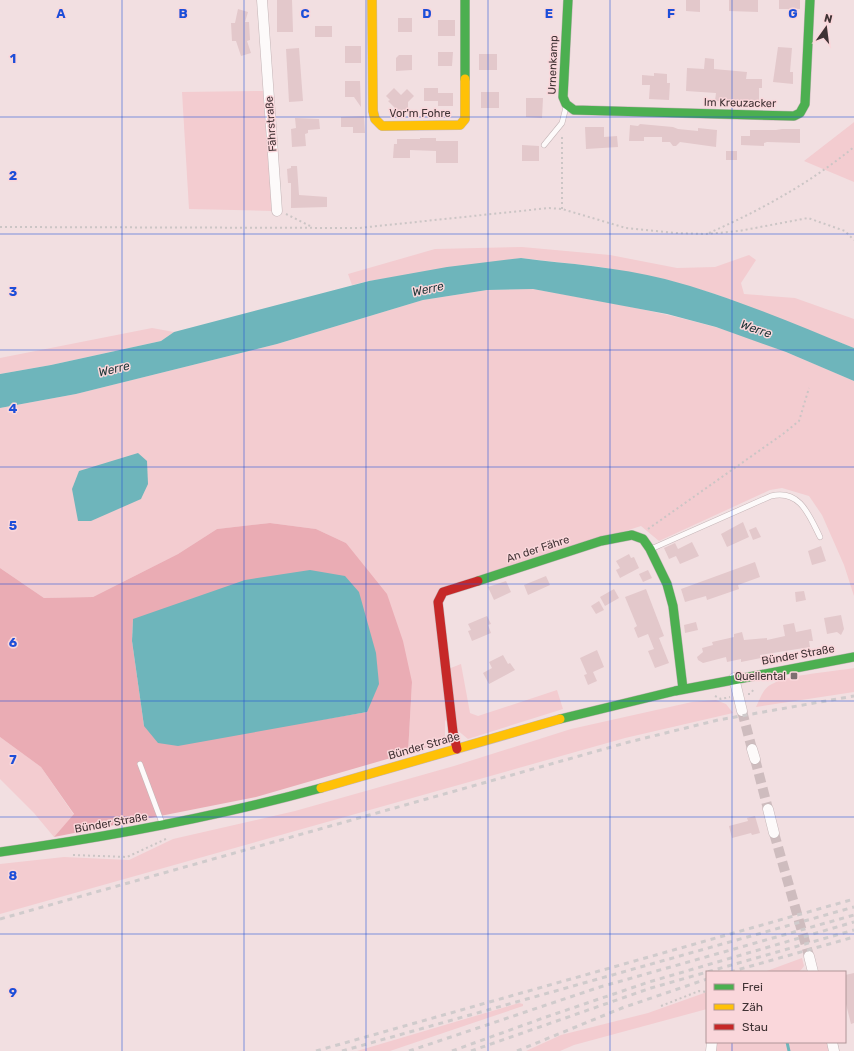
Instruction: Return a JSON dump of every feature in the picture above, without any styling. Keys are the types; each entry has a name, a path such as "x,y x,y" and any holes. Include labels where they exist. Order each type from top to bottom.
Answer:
{"street":[{"name":"Fährstraße","path":"262,0 277,211"},
{"name":"Vor'm Fohre","path":"372,0 373,111 375,120 382,126 390,126 460,125 465,119 464,0"},
{"name":"Urnenkamp","path":"567,105 563,97 568,0"},
{"name":"Im Kreuzacker","path":"567,105 576,111 794,116 800,113 805,104 810,0"},
{"name":"An der Fähre","path":"457,749 453,732 442,621 438,612 438,603 443,592 602,541 632,535 638,537"},
{"path":"638,537 643,540 650,549 667,584 673,606 683,689"},
{"name":"Bünder Straße","path":"0,852 74,842 163,826 262,804 342,783 571,716 734,678 854,657"},
{"path":"734,678 742,711"},
{"path":"768,809 774,833"},
{"path":"809,956 811,971"}],"lane":[{"path":"544,145 562,123 567,105"},
{"path":"650,549 771,496 782,493 794,498 809,514 820,537"},
{"path":"140,764 163,826"}],"path":[{"path":"562,123 562,209"},
{"path":"706,234 754,212 790,193 854,147"},
{"path":"0,227 359,228 549,208 562,209 626,228 676,233 706,234 739,231 808,218 845,231 854,240"},
{"path":"277,211 303,221 311,227"},
{"path":"638,537 799,421 809,388"},
{"path":"661,1006 699,991 706,992"}],"shaded area":[{"path":"263,91 272,211 189,209 182,92"},
{"path":"854,122 854,182 804,161 853,123"},
{"path":"522,247 610,255 677,268 715,267 749,255 756,260 741,283 744,294 795,298 854,319 854,348 718,295 664,279 601,267 521,258 369,281 352,285 348,274 435,249"},
{"path":"533,289 648,310 715,327 768,345 854,381 854,596 844,565 822,515 809,496 782,488 770,490 659,541 641,526 441,590 443,671 461,664 470,713 478,716 557,690 563,709 468,739 445,720 445,738 440,744 408,753 412,682 346,543 316,529 270,523 217,529 178,554 93,597 44,598 0,568 0,408 76,394 277,344 423,300 487,290"},
{"path":"152,328 174,332 161,341 51,365 0,374 0,358"},
{"path":"270,523 316,529 346,543 387,594 403,641 412,682 408,753 256,797 54,837 74,814 41,767 0,737 0,568 44,598 93,597 178,554 217,529","holes":["133,619 367,712 278,727 144,726 132,641"]},
{"path":"854,668 854,692 756,707 766,688 772,684 789,678"},
{"path":"716,700 726,704 733,713 625,738 0,914 0,864 64,857 129,860 173,839 295,811 454,766 571,729 692,702"},
{"path":"0,737 41,767 74,815 54,837 34,813 0,779"},
{"path":"802,958 804,966 799,971 767,971"},
{"path":"706,992 706,1009 574,1045 560,1051 526,1051 561,1035 648,1013"},
{"path":"519,1003 523,1004 523,1006 390,1051 357,1051"},
{"path":"716,1043 829,1043 831,1051 714,1051"}],"water":[{"name":"Werre","path":"521,258 647,275 713,293 854,348 854,381 786,352 716,327 667,314 533,289 487,290 423,300 277,344 76,394 0,408 0,374 51,365 161,341 174,332 369,281 447,267"},
{"path":"138,453 147,461 148,484 141,499 91,521 78,521 72,489 79,471"},
{"path":"310,570 345,576 359,592 376,653 379,684 367,712 178,746 158,743 144,726 132,641 133,619 245,580"}],"building":[{"path":"277,0 292,0 293,32 277,32"},
{"path":"686,0 700,0 700,12 686,11"},
{"path":"729,0 758,0 758,12 729,11"},
{"path":"779,0 800,0 800,9 779,9"},
{"path":"238,9 248,12 245,22 249,22 250,40 247,41 251,53 241,56 236,41 232,41 231,23 235,23"},
{"path":"398,18 412,18 412,32 398,32"},
{"path":"438,20 455,20 455,36 438,36"},
{"path":"315,26 332,26 332,37 315,37"},
{"path":"345,46 361,46 361,63 345,63"},
{"path":"778,47 792,48 790,72 793,72 793,84 773,82"},
{"path":"299,48 303,101 289,102 286,49"},
{"path":"438,52 453,52 452,66 438,66"},
{"path":"479,54 497,54 497,70 479,70"},
{"path":"399,55 412,55 412,70 396,71 396,58"},
{"path":"705,58 714,59 714,69 747,72 746,79 762,79 762,88 759,88 759,102 715,101 716,93 686,91 687,68 704,69"},
{"path":"654,73 667,74 667,83 670,83 669,100 649,99 650,85 642,85 642,75 654,76"},
{"path":"345,81 360,81 361,107 354,97 345,97"},
{"path":"394,88 401,95 407,89 414,96 408,102 408,113 396,113 396,109 388,101 390,100 386,96"},
{"path":"424,88 438,88 438,93 453,93 453,106 438,106 438,101 424,101"},
{"path":"481,92 499,92 499,108 481,108"},
{"path":"526,98 543,98 542,118 526,117"},
{"path":"364,116 365,133 353,133 353,127 341,127 341,117"},
{"path":"295,118 319,119 320,129 308,130 308,133 305,134 306,146 292,147 291,129 296,128"},
{"path":"640,124 698,131 698,128 717,130 716,147 680,142 676,146 673,146 670,142 662,142 662,137 644,137 644,141 629,141 630,125 638,126"},
{"path":"585,127 604,127 604,137 617,136 618,147 586,149"},
{"path":"800,129 800,143 767,142 764,143 764,146 741,145 741,136 750,136 750,130"},
{"path":"436,138 436,141 458,141 458,163 436,163 436,151 410,150 410,158 393,158 394,144 397,144 397,139"},
{"path":"522,145 539,146 539,161 522,161"},
{"path":"726,151 737,151 737,160 726,160"},
{"path":"291,166 297,166 299,195 327,197 327,207 291,208 291,183 288,183 287,169 291,168"},
{"path":"743,522 749,537 727,547 721,534"},
{"path":"756,527 761,537 753,540 749,530"},
{"path":"692,542 699,556 680,564 676,556 669,559 664,548 675,543 678,549"},
{"path":"821,546 826,561 812,565 808,551"},
{"path":"629,554 631,558 634,557 639,568 620,578 616,570 620,568 616,561"},
{"path":"755,562 760,577 738,585 739,589 707,600 706,596 685,602 681,589"},
{"path":"648,570 652,578 643,582 639,574"},
{"path":"546,576 550,585 528,595 524,585"},
{"path":"506,581 511,592 494,600 488,587"},
{"path":"614,589 619,598 605,606 600,597"},
{"path":"646,589 664,636 659,638 669,663 655,668 648,651 654,649 648,634 638,638 634,628 637,626 625,597"},
{"path":"804,591 806,600 796,602 795,592"},
{"path":"599,601 604,610 596,614 591,606"},
{"path":"841,615 844,629 841,635 837,632 827,634 824,618"},
{"path":"487,616 491,624 488,625 491,633 472,641 468,631 471,630 468,624"},
{"path":"696,622 698,630 685,633 684,625"},
{"path":"794,623 796,632 811,629 813,641 809,641 810,647 760,655 761,658 741,662 741,659 727,662 726,657 703,663 698,660 697,657 703,652 702,648 713,645 712,642 734,637 734,634 742,632 744,640 767,638 767,640 785,636 783,625"},
{"path":"597,650 604,667 593,672 597,681 588,685 584,675 587,674 580,658"},
{"path":"503,655 508,664 510,663 515,670 489,684 483,673 492,668 489,662"},
{"path":"755,816 760,833 752,835 751,833 732,838 729,826 748,821 747,818"},
{"path":"854,973 854,1023 851,1024 846,1004 846,975"}],"waterway":[{"path":"787,1043 789,1051"}],"tunnel":[{"path":"742,711 752,749"},
{"path":"755,759 768,809"},
{"path":"774,833 809,956"}],"railway":[{"path":"0,919 629,742 718,720 854,696"},
{"path":"316,1051 854,899"},
{"path":"342,1051 854,907"},
{"path":"409,1051 600,987 854,915"},
{"path":"452,1051 649,982 854,922"},
{"path":"710,971 854,930"},
{"path":"734,971 854,937"},
{"path":"471,1051 651,988 706,972"},
{"path":"517,1051 622,1008 706,979"}],"traffic: fast":[{"path":"465,0 465,79"},
{"path":"568,0 563,97 566,104 574,110 794,116 800,113 805,104 810,0"},
{"path":"478,581 601,541 632,535 643,539 650,549 667,584 673,606 683,689"},
{"path":"560,719 675,691 854,657"},
{"path":"0,852 121,833 201,817 321,788"}],"traffic: slow":[{"path":"372,0 373,111 375,119 382,126 460,125 465,119 465,79"},
{"path":"321,788 560,719"}],"traffic: jam":[{"path":"457,749 453,732 438,602 443,592 478,581"}],"place":[{"name":"Quellental","path":"794,676"}]}
